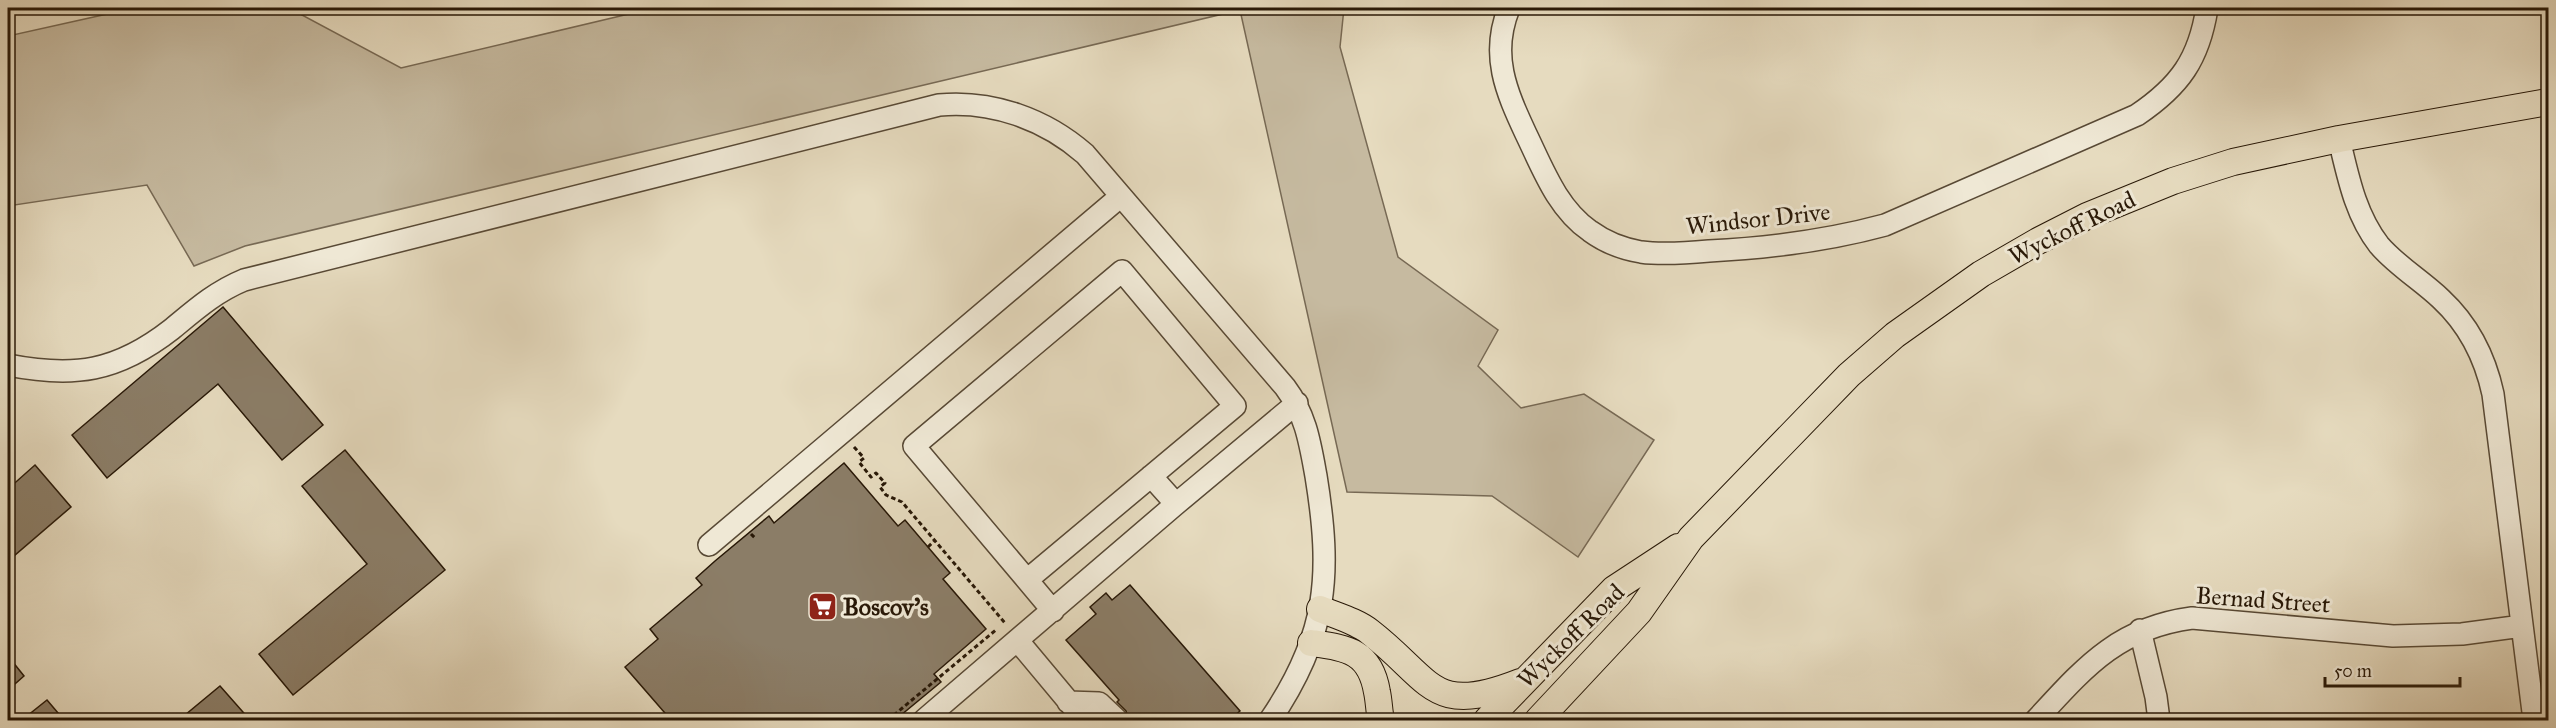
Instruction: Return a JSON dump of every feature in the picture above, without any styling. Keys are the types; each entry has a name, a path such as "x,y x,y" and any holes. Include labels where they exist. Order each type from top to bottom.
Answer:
{"main road":[{"name":"Wyckoff Road","path":"1538,720 1639,612 1691,538 1849,375 1936,304 1981,274 2087,216 2174,181 2233,162 2339,139 2548,102"},
{"name":"Wyckoff Road","path":"1487,720 1614,590 1691,538"},
{"path":"1320,609 1368,630 1430,685 1448,696 1479,696 1525,680"},
{"path":"1311,643 1344,648 1359,655 1366,663 1376,684 1381,720"}],"street":[{"name":"Windsor Drive","path":"1509,8 1500,46 1504,84 1548,181 1563,205 1581,224 1604,240 1642,252 1672,254 1784,246 1843,236 1884,225 2137,115 2158,101 2174,86 2190,64 2197,50 2207,8"},
{"path":"8,365 66,372 108,366 150,345 213,295 244,280 939,105 960,103 996,108 1052,130 1086,154 1297,404 1309,433 1323,519 1326,572 1311,643 1299,671 1270,720"},
{"path":"2339,139 2355,199 2368,228 2390,256 2456,314 2472,336 2484,362 2493,394 2534,720"},
{"path":"709,545 1122,196"},
{"path":"1027,580 1235,406 1122,271 914,446 1053,611"},
{"path":"924,720 1176,504 1297,404"},
{"path":"1151,476 1176,504"},
{"name":"Bernad Street","path":"2036,720 2085,667 2140,630 2166,621 2192,618 2393,636 2462,634 2522,627"},
{"path":"2140,630 2156,697 2159,720"},
{"path":"1018,641 1084,720"},
{"path":"1068,702 1099,703 1117,720"}],"path":[{"path":"854,447 864,458 859,462 871,477 876,473 885,483 880,487 886,495 902,502 1006,622 888,720"},
{"path":"751,534 756,539"},
{"path":"928,547 935,540"}],"shaded area":[{"path":"118,8 289,8 401,68 654,8 1344,8 1340,47 1398,257 1498,330 1478,366 1521,408 1584,394 1654,440 1578,557 1492,496 1347,492 1240,10 245,246 194,266 147,185 8,206 8,36 116,12"}],"building":[{"path":"223,307 323,425 282,460 218,384 107,478 72,435"},
{"path":"345,450 445,570 293,695 259,654 367,564 302,486"},
{"name":"Boscov's","path":"844,463 898,526 905,520 950,573 943,579 986,629 934,674 941,682 895,720 671,720 625,667 658,639 650,629 702,585 696,578 715,561 769,516 774,523"},
{"path":"35,465 71,507 8,561 8,489"},
{"path":"1130,585 1240,711 1229,720 1129,720 1126,711 1117,702 1119,700 1066,640 1096,614 1090,607 1106,593 1112,600"},
{"path":"8,656 24,676 8,690"},
{"path":"220,686 250,720 179,720"},
{"path":"47,700 64,720 22,720"}],"place":[{"name":"Boscov's","path":"822,607"}]}
